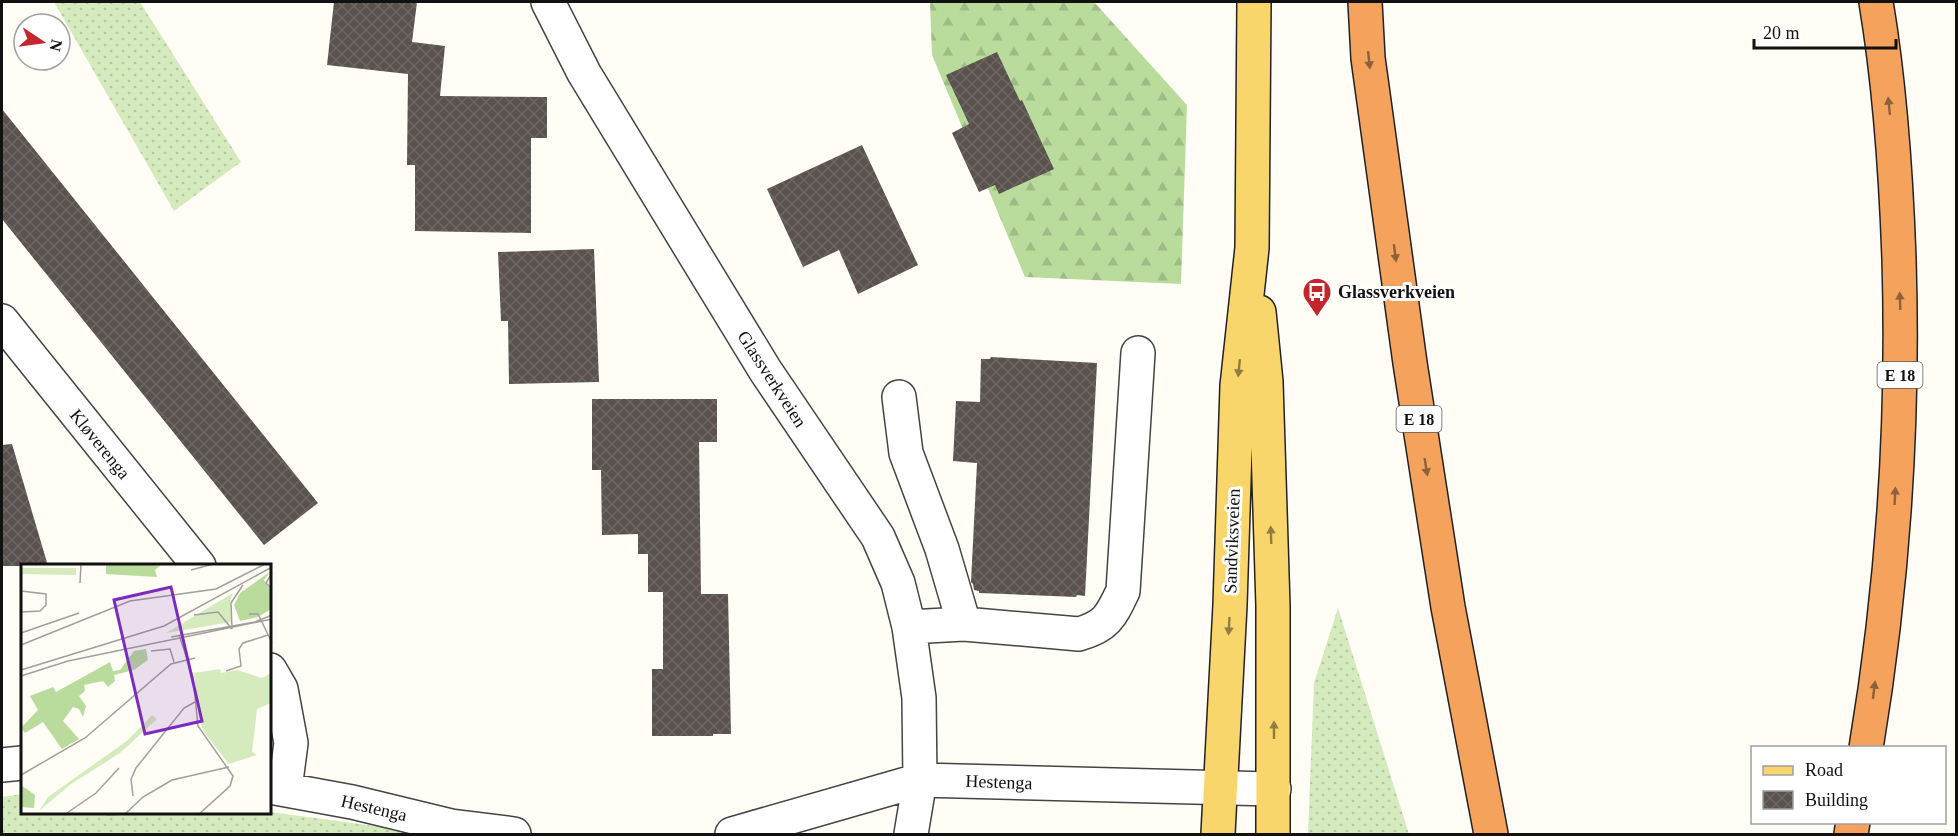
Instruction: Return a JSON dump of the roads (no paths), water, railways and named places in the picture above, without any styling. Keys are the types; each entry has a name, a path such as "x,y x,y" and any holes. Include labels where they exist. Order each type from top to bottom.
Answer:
{"highway":[{"name":"E 18","path":"1365,2 1368,58 1410,363 1448,607 1491,834"},
{"name":"E 18","path":"1866,746 1894,522 1900,418 1898,212 1890,113 1876,2"},
{"name":"E 18","path":"1448,607 1471,834"}],"main road":[{"name":"Sandviksveien","path":"1218,834 1230,605 1237,386 1252,248 1254,2"},
{"name":"Sandviksveien","path":"1252,248 1266,382 1274,606 1273,834"}],"street":[{"name":"Glassverkveien","path":"548,2 585,73 765,370 878,537 898,583 909,627 918,698 920,780 911,834"},
{"name":"Kløverenga","path":"2,321 197,564"},
{"path":"909,627 964,624 1079,634 1096,629 1111,616 1123,591 1138,353"},
{"path":"899,397 906,453 942,549 964,624"},
{"path":"272,673 281,689 291,743 277,788"},
{"path":"2,765 21,763"},
{"name":"Hestenga","path":"732,834 920,780 1274,789"},
{"name":"Hestenga","path":"277,788 352,802 451,826 514,834"}],"place":[{"name":"Glassverkveien","path":"1317,318"}]}
